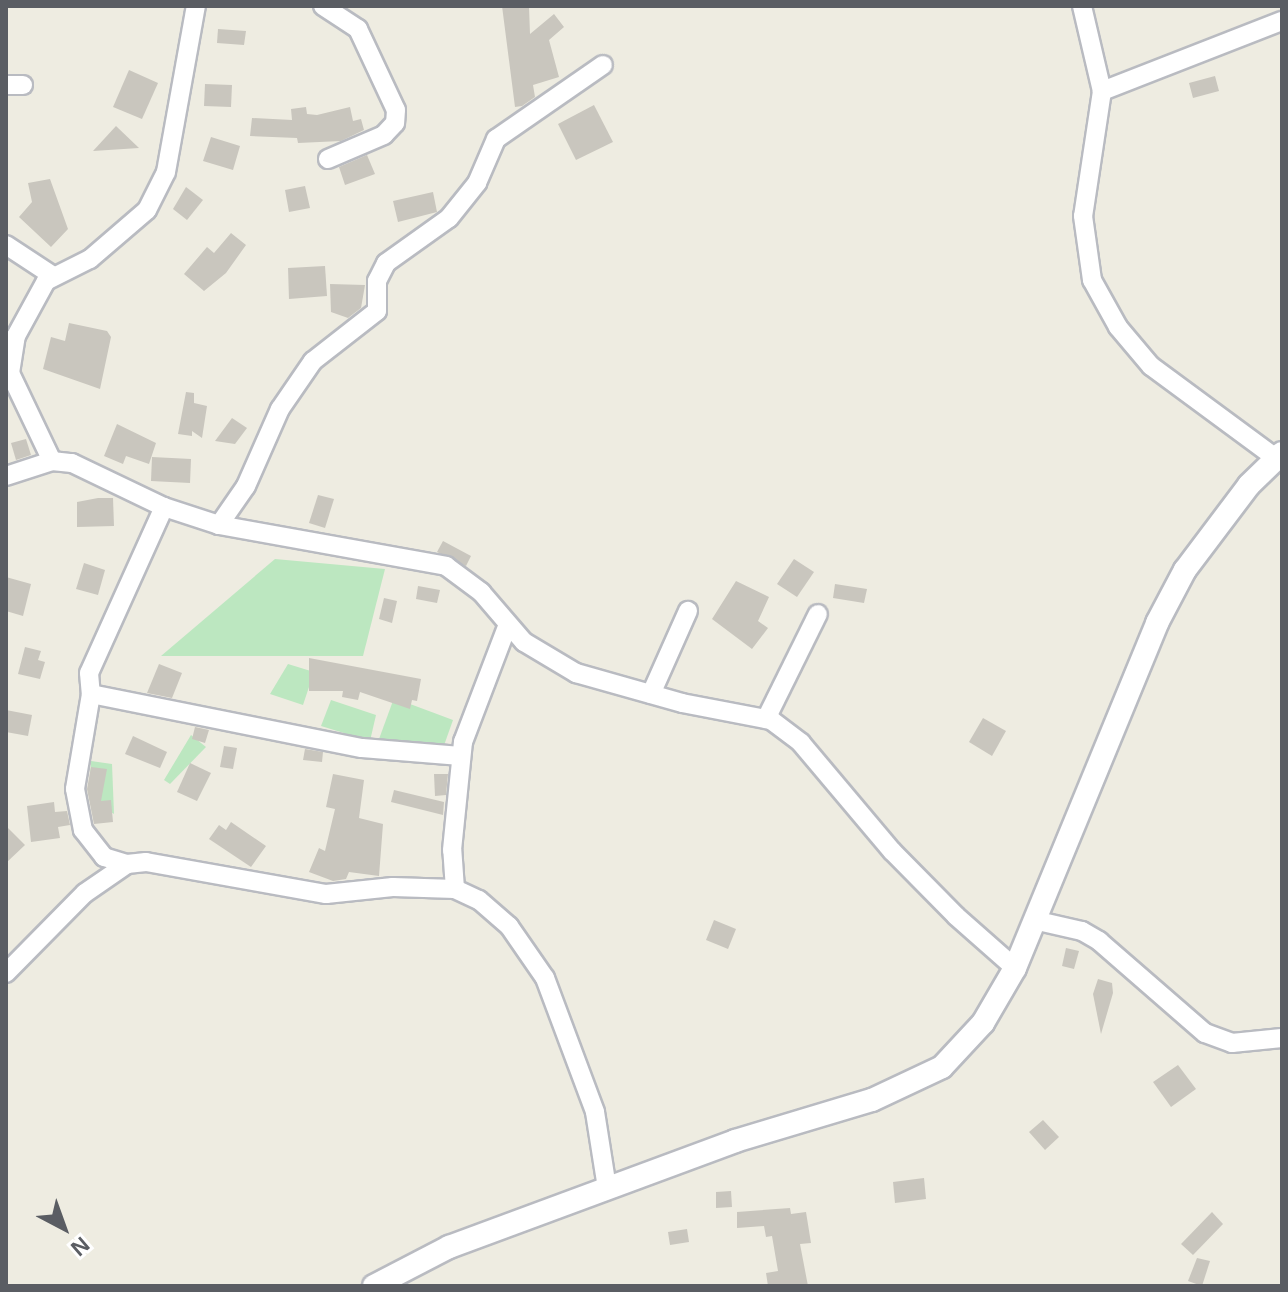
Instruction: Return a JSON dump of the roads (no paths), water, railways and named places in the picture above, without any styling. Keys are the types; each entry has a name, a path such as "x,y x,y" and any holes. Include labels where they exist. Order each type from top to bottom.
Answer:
{"street":[{"path":"52,461 10,373 16,336 40,287 53,276 90,259 147,210 166,172 196,6"},
{"path":"323,6 358,29 396,110 395,123 384,135 328,159"},
{"path":"374,1286 412,1263 607,1188 913,1084 966,1045 1015,968 1038,921 1157,623 1215,527 1279,455 1173,386 1103,304 1092,280 1083,216 1102,91 1082,6"},
{"path":"1102,91 1282,21"},
{"path":"219,525 246,486 280,409 313,361 377,311 377,281 386,263 449,218 477,183 496,139 603,65"},
{"path":"6,245 53,276"},
{"path":"6,476 52,461 90,468 164,507 219,525 446,566 481,592 507,627 576,673 651,694 766,719 801,743 892,851 1015,968"},
{"path":"164,507 89,673 91,694 75,789 83,830 104,857 127,864 171,866 326,894 393,887 455,889 479,900 509,926 545,978 595,1112 607,1188"},
{"path":"651,694 688,611"},
{"path":"766,719 818,614"},
{"path":"455,889 452,850 461,756 507,627"},
{"path":"91,694 362,748 461,756"},
{"path":"6,973 85,893 127,864"},
{"path":"1038,921 1082,931 1099,941 1205,1033 1232,1043 1282,1038"}]}
